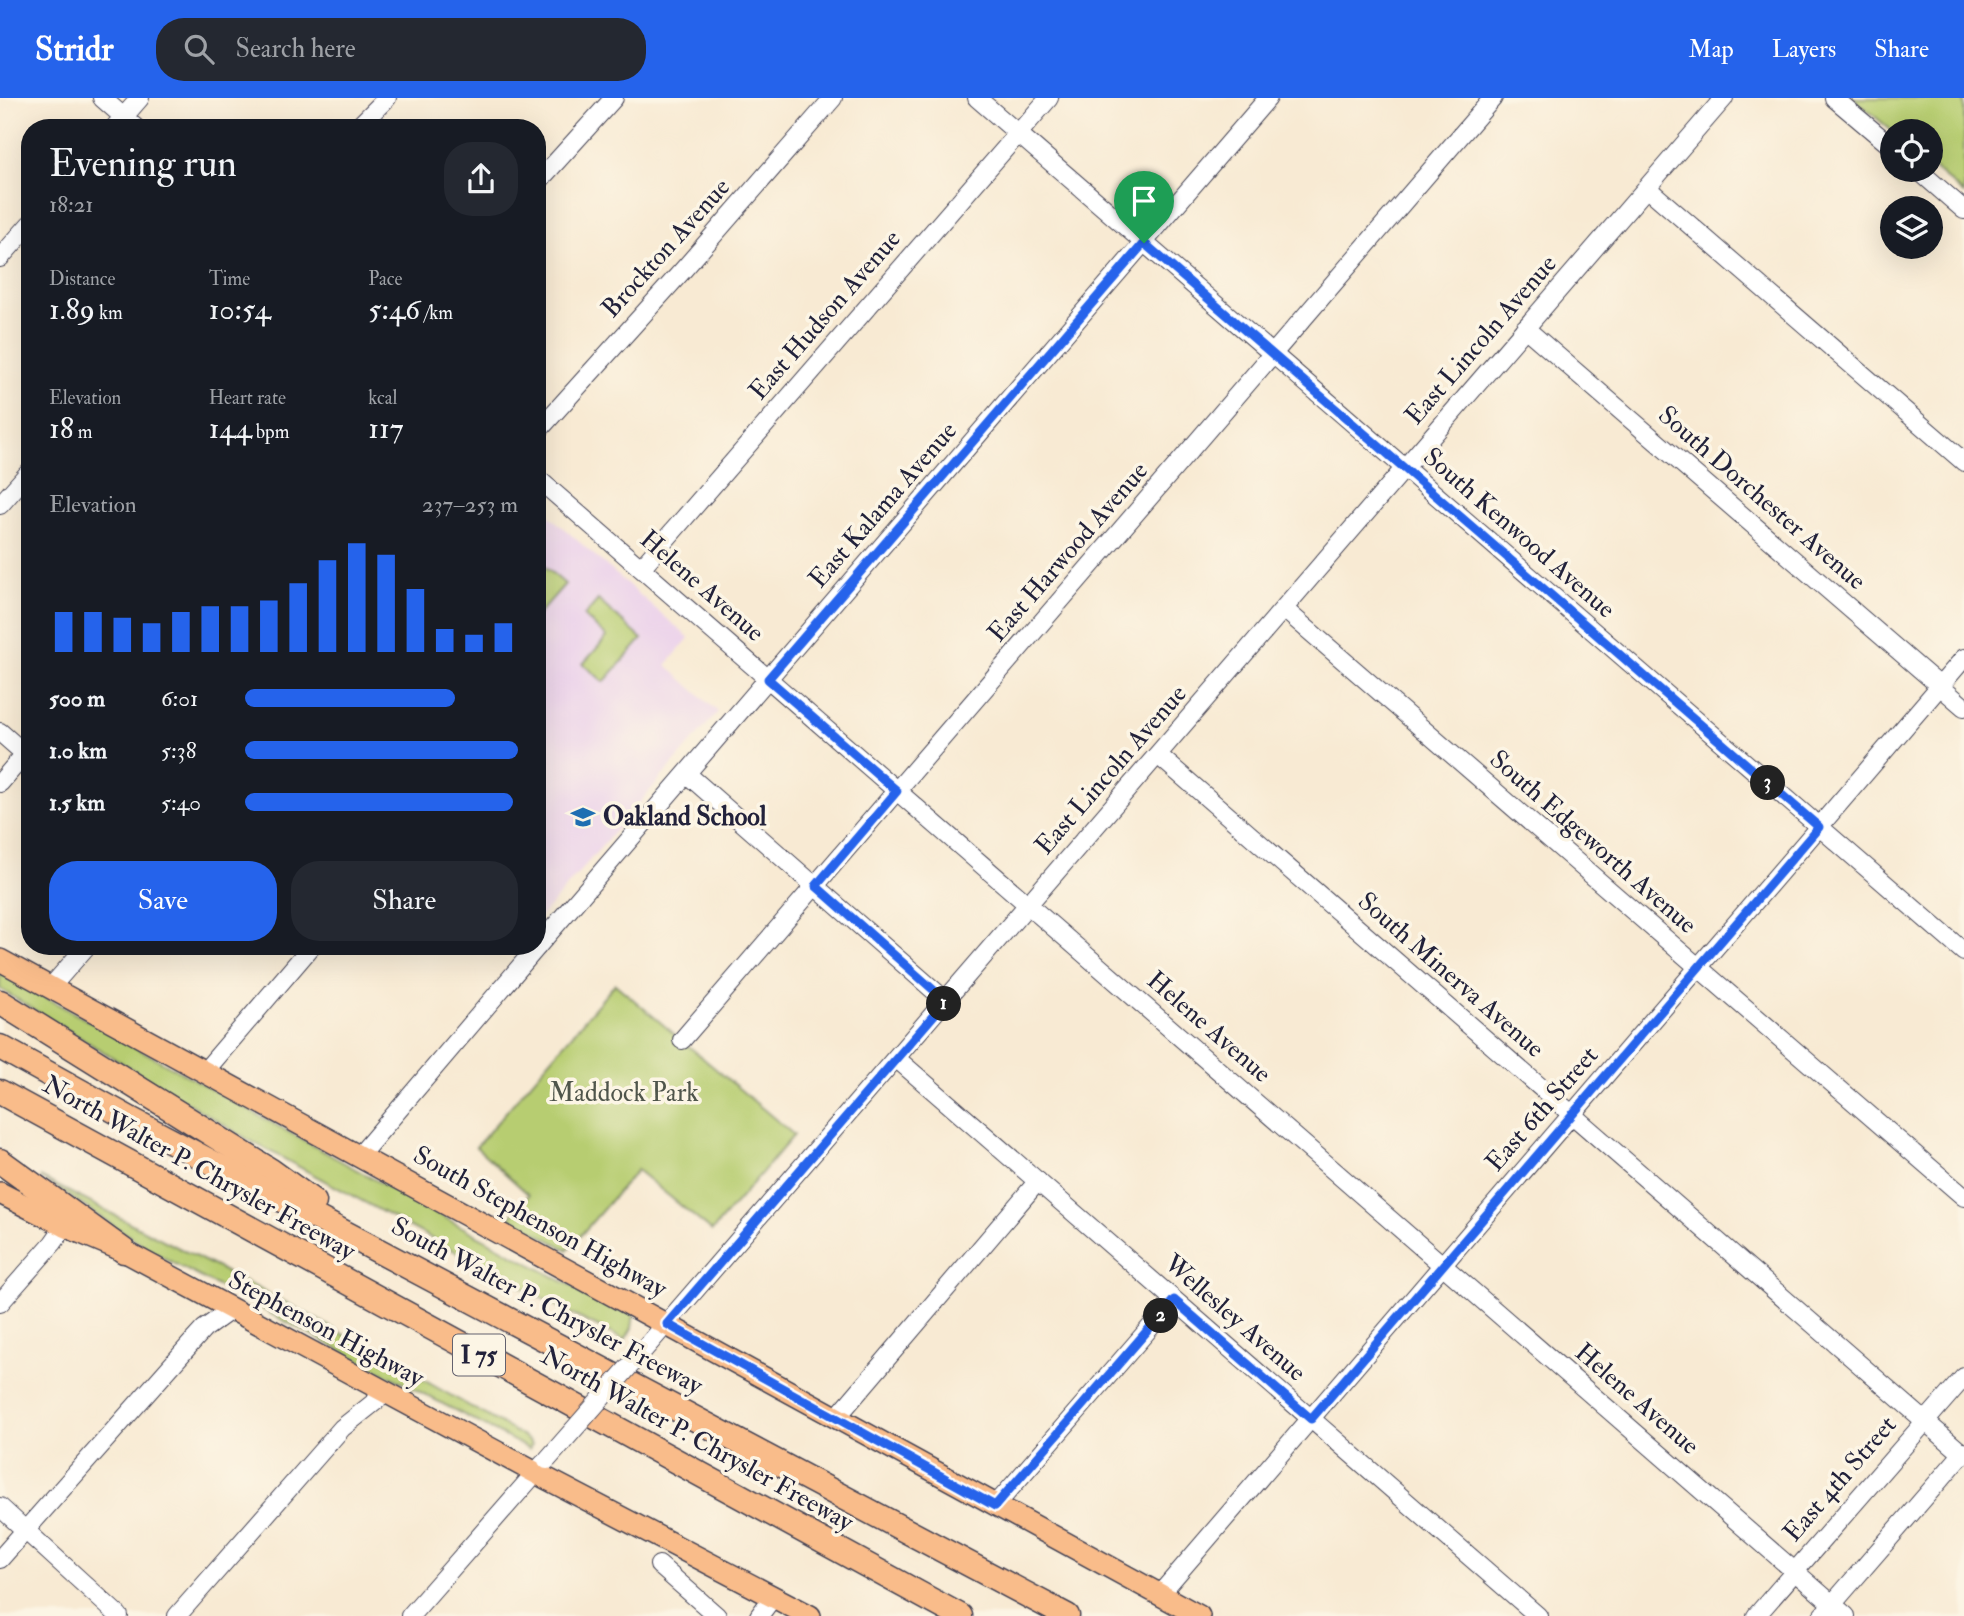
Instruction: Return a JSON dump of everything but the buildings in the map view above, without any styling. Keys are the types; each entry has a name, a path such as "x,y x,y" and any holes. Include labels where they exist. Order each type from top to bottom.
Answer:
{"highway":[{"path":"0,1002 271,1171 392,1257"},
{"name":"South Walter P. Chrysler Freeway","path":"0,1047 130,1119 1067,1616"},
{"name":"North Walter P. Chrysler Freeway","path":"0,1092 960,1616"},
{"path":"0,1161 124,1251"}],"main road":[{"name":"South Stephenson Highway","path":"0,960 1199,1616"},
{"name":"Stephenson Highway","path":"0,1193 65,1226 124,1251 386,1394 541,1466 810,1616"}],"street":[{"path":"102,98 121,119"},
{"path":"128,119 140,98"},
{"path":"366,119 387,98"},
{"path":"546,173 614,98"},
{"name":"Brockton Avenue","path":"546,422 833,98"},
{"name":"South Kenwood Avenue","path":"977,98 1964,952"},
{"name":"East Hudson Avenue","path":"641,568 1049,98"},
{"name":"East Kalama Avenue","path":"546,937 1268,98"},
{"name":"East Harwood Avenue","path":"682,1040 1493,98"},
{"name":"East Lincoln Avenue","path":"412,1615 897,1059 1724,98"},
{"path":"1834,98 1880,137"},
{"path":"1932,182 1964,210"},
{"path":"1647,188 1964,462"},
{"path":"0,258 21,234"},
{"name":"South Dorchester Avenue","path":"1525,328 1964,707"},
{"path":"0,505 21,481"},
{"name":"Helene Avenue","path":"546,486 1795,1572 1834,1612"},
{"name":"South Edgeworth Avenue","path":"1284,609 1964,1197"},
{"name":"East 6th Street","path":"1160,1594 1964,658"},
{"path":"0,732 21,747"},
{"name":"South Minerva Avenue","path":"1158,755 1964,1453"},
{"path":"0,782 21,758"},
{"path":"687,774 946,1001"},
{"path":"51,988 79,955"},
{"path":"205,1071 304,955"},
{"name":"East Kalama Avenue","path":"360,1155 530,955"},
{"name":"Wellesley Avenue","path":"897,1059 1538,1616"},
{"path":"837,1417 1038,1181"},
{"path":"0,1303 65,1226"},
{"path":"995,1506 1174,1300"},
{"path":"0,1559 204,1329 232,1309"},
{"name":"East 4th Street","path":"1756,1616 1964,1377"},
{"path":"177,1616 342,1429 386,1394"},
{"path":"1834,1612 1964,1453"},
{"path":"0,1507 118,1616"},
{"path":"659,1565 717,1616"},
{"path":"759,1616 773,1597"}],"shaded area":[{"name":"Oakland School","path":"546,513 689,638 666,665 718,712 546,911"}],"green space":[{"path":"1853,98 1964,98 1964,194 1943,176 1943,119 1880,121"},
{"path":"546,568 565,584 546,606"},
{"path":"598,600 642,639 604,682 583,664 607,637 584,616"},
{"path":"0,972 562,1281 634,1314 632,1328 625,1340 577,1317 249,1140 0,989"},
{"name":"Maddock Park","path":"615,984 794,1135 712,1231 637,1170 568,1250 509,1218 529,1195 476,1147"},
{"path":"40,1177 302,1311 532,1444 529,1449 160,1256"}],"place":[{"name":"Oakland School","path":"583,817"}],"route":[{"path":"1144,243 1819,827 1311,1419 1174,1300 995,1506 667,1324 946,1001 816,886 897,791 768,679 1144,243"}]}
